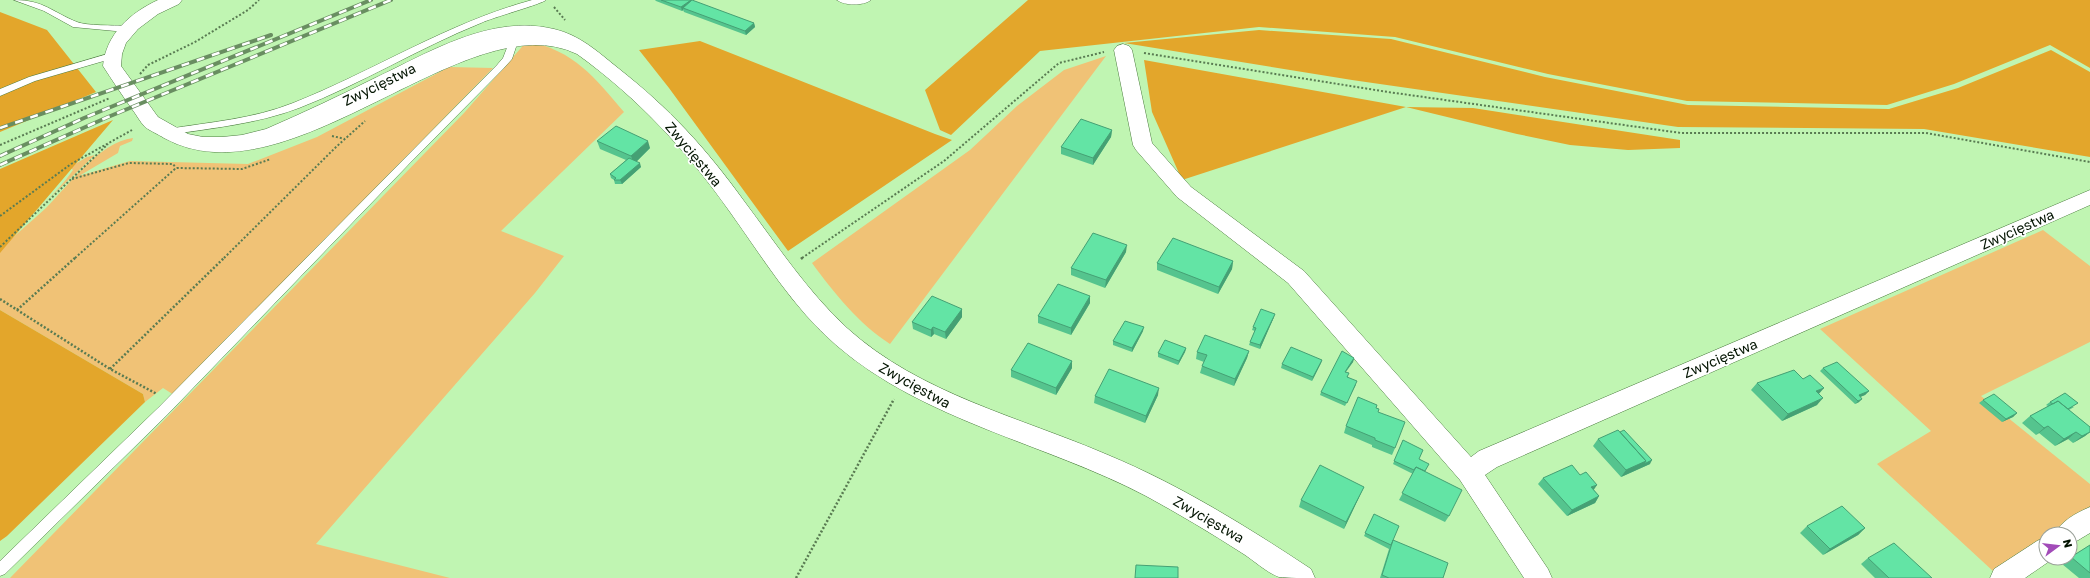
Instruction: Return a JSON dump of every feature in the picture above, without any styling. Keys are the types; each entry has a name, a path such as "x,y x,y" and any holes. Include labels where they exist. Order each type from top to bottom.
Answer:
{"street":[{"path":"111,56 114,46 126,30 148,13 173,0"},
{"name":"Zwycięstwa","path":"111,56 112,66 151,122 182,139 203,144 232,143 264,136 293,125 466,42 488,35 517,31 544,32 567,40 592,56 647,102 682,136 804,298 844,339 867,357 905,382 950,404 1100,462 1157,490 1218,522 1302,578"},
{"path":"1122,50 1143,146 1184,192 1296,277 1469,472 1539,578"},
{"name":"Zwycięstwa","path":"1469,472 1488,459 2090,197"},
{"path":"2078,527 2090,519"},
{"path":"2003,578 2038,554"}],"lane":[{"path":"18,0 47,9 76,25 126,30"},
{"path":"168,132 258,118 295,106 492,15 542,0"},
{"path":"841,0 850,2 867,0"},
{"path":"0,570 163,411 405,162 500,67 507,59 517,31"},
{"path":"0,93 32,79 111,56"}],"path":[{"path":"0,145 126,86 139,75 144,68 156,60 195,42 209,32 233,20 259,0"},
{"path":"782,268 809,255 944,161 1059,63 1090,54 1122,50 1388,92 1681,133 1926,133 2090,162"},
{"path":"110,369 345,139 369,118"},
{"path":"0,216 71,164 112,140 151,122"},
{"path":"325,138 332,136 345,139"},
{"path":"0,247 112,140"},
{"path":"17,310 176,168 242,169 273,158"},
{"path":"72,179 134,163 173,164 176,168"},
{"path":"0,299 110,369 156,394"},
{"path":"796,578 887,409 905,382"}],"shaded area":[{"path":"1028,0 2090,0 2090,68 2050,45 1954,84 1887,105 1687,101 1548,74 1395,37 1259,27 1040,51 951,135 940,130 925,90"},
{"path":"0,12 47,30 96,92 0,132"},
{"path":"1259,30 1391,39 1545,77 1688,105 1889,109 1958,88 2051,50 2090,72 2090,157 1924,129 1678,127 1352,80 1124,43"},
{"path":"527,41 544,45 558,51 582,67 593,77 624,112 501,231 564,256 535,293 316,544 450,578 10,578 464,113"},
{"path":"700,41 952,140 788,251 669,88 639,50"},
{"path":"1106,56 890,344 857,317 838,297 812,263 970,150 1017,106 1064,70"},
{"path":"1144,60 1406,107 1182,180 1152,112"},
{"path":"449,67 493,68 174,395 163,388 145,402 143,394 0,310 0,249 46,208 85,166 108,147 120,141 133,138 132,141 120,146 118,153 79,176 130,161 248,164 317,137"},
{"path":"1406,107 1473,108 1680,140 1680,148 1628,150 1570,145 1517,134"},
{"path":"113,120 0,253 0,169"},
{"path":"95,155 0,245 4,238 58,189 73,170 70,167 87,157"},
{"path":"2043,230 2090,266 2090,342 1981,396 2090,484 2090,507 2062,526 2038,526 2038,542 1994,572 1877,464 1931,431 1820,329"},
{"path":"0,310 143,394 145,402 7,536 0,541"}],"building":[{"path":"661,0 691,0 681,7"},
{"path":"692,0 754,23 745,31 683,8"},
{"path":"1081,119 1112,130 1093,158 1061,147"},
{"path":"616,126 648,141 631,156 597,141"},
{"path":"629,158 640,163 620,180 614,180 616,178 610,174"},
{"path":"1093,233 1127,245 1106,280 1071,268"},
{"path":"1173,238 1233,261 1219,287 1157,263"},
{"path":"1058,284 1090,296 1071,328 1038,316"},
{"path":"932,296 962,309 945,332 933,327 931,330 912,322"},
{"path":"1261,309 1275,314 1260,345 1250,342 1256,328 1253,327"},
{"path":"1125,321 1144,327 1132,348 1113,341"},
{"path":"1205,335 1249,351 1235,379 1202,366 1207,355 1197,352"},
{"path":"1165,340 1186,348 1179,361 1158,353"},
{"path":"1028,343 1072,361 1056,388 1011,370"},
{"path":"1291,347 1322,360 1313,377 1282,364"},
{"path":"1342,351 1354,358 1345,372 1349,373 1347,377 1357,381 1347,403 1321,392"},
{"path":"1837,362 1869,391 1859,395 1862,399 1858,401 1823,368"},
{"path":"1109,369 1159,388 1146,416 1095,396"},
{"path":"1794,370 1803,379 1810,375 1824,388 1816,391 1823,398 1788,414 1757,383"},
{"path":"2065,393 2078,403 2068,409 2058,401 2053,404 2050,402"},
{"path":"1994,394 2017,413 2006,419 1983,400"},
{"path":"1358,397 1377,405 1376,408 1379,409 1378,412 1405,422 1395,448 1346,426"},
{"path":"2058,401 2090,427 2090,432 2082,436 2076,432 2064,439 2048,426 2044,428 2030,416"},
{"path":"1618,430 1646,461 1626,470 1598,439"},
{"path":"1624,430 1652,460 1644,464 1646,461 1620,432"},
{"path":"1403,440 1423,450 1419,459 1429,464 1425,471 1416,467 1414,470 1394,461"},
{"path":"1320,465 1364,487 1346,522 1301,500"},
{"path":"1572,465 1580,475 1586,472 1597,485 1591,487 1599,496 1572,510 1543,478"},
{"path":"1416,467 1462,490 1449,516 1402,493"},
{"path":"1842,506 1865,528 1830,549 1807,526"},
{"path":"1374,514 1399,526 1391,545 1365,533"},
{"path":"1393,540 1448,563 1443,578 1389,578 1382,575"},
{"path":"1894,543 1932,578 1889,578 1868,558"},
{"path":"2090,545 2090,573 2078,563 2078,553"},
{"path":"1136,565 1178,567 1178,578 1135,578"}],"railway":[{"path":"0,156 84,118 371,0"},
{"path":"0,165 108,117 391,0"},
{"path":"0,128 271,35"}]}
